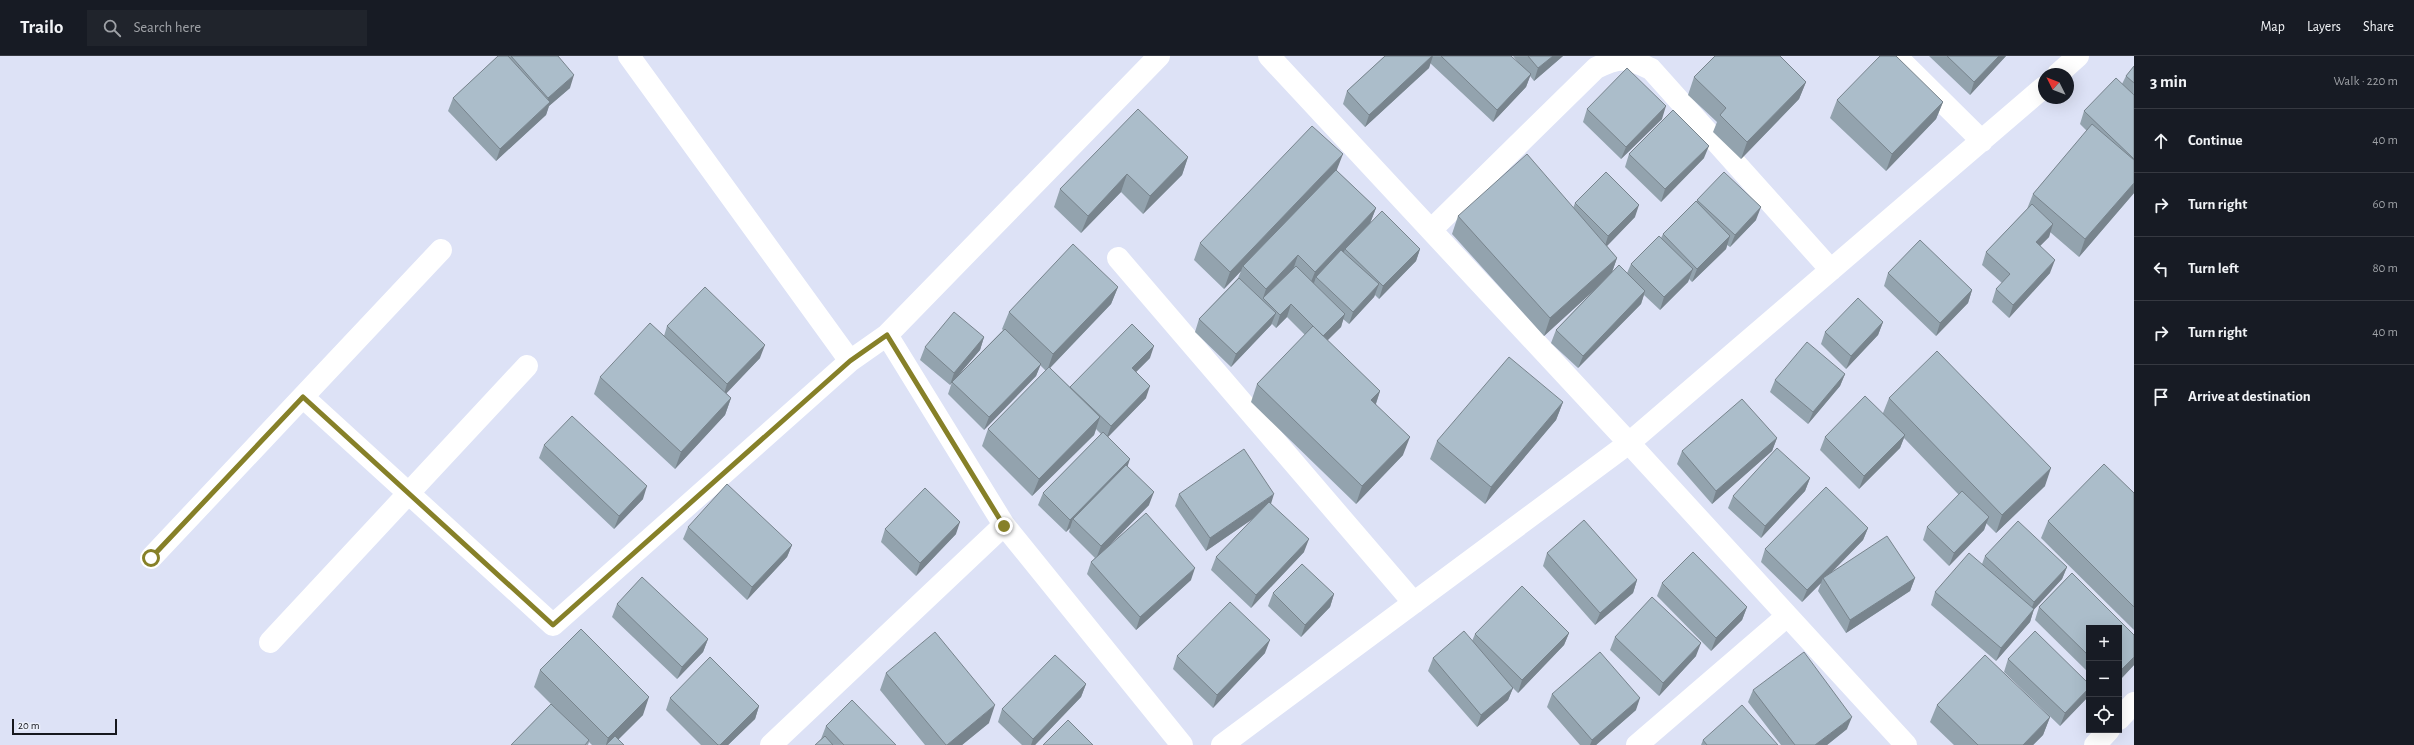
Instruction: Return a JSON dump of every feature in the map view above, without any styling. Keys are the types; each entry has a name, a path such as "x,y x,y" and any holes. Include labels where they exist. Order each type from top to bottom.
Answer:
{"street":[{"path":"629,56 850,361"},
{"path":"303,397 553,625 850,361 887,335 1159,56"},
{"path":"1269,56 1629,443 1906,745"},
{"path":"1896,56 1982,141"},
{"path":"2065,68 2078,56"},
{"path":"1431,230 1596,68 1615,59 1630,59 1650,69 1831,270"},
{"path":"1222,745 1629,443 2038,92"},
{"path":"151,558 441,250"},
{"path":"1118,258 1414,603"},
{"path":"887,335 1004,526 1182,745"},
{"path":"270,642 527,366"},
{"path":"771,745 1004,526"},
{"path":"1637,745 1787,616"},
{"path":"2122,716 2134,703"},
{"path":"2095,745 2106,733"}],"building":[{"path":"498,56 508,56 550,102 500,149 453,98"},
{"path":"511,56 558,56 574,75 548,98"},
{"path":"1385,56 1432,56 1369,115 1347,91"},
{"path":"1441,56 1511,56 1531,74 1497,110"},
{"path":"1528,56 1553,56 1538,68"},
{"path":"1715,56 1780,56 1806,82 1747,142 1720,115 1726,108 1694,77"},
{"path":"1880,56 1896,56 1943,102 1892,154 1837,100"},
{"path":"1947,56 1999,56 1974,82"},
{"path":"2134,66 2134,83 2126,76"},
{"path":"1627,68 1666,106 1626,147 1587,109"},
{"path":"2116,78 2134,95 2134,159 2084,111"},
{"path":"1138,109 1188,157 1150,196 1127,174 1088,216 1060,189"},
{"path":"1673,110 1709,146 1665,189 1629,154"},
{"path":"2092,124 2134,160 2134,183 2085,239 2033,194"},
{"path":"1312,126 1343,154 1230,272 1200,243"},
{"path":"1527,154 1617,258 1550,318 1458,216"},
{"path":"1336,170 1376,208 1315,272 1298,255 1266,289 1243,266"},
{"path":"1606,172 1639,205 1608,236 1575,203"},
{"path":"1724,172 1761,207 1735,235 1697,200"},
{"path":"1696,201 1730,236 1697,269 1663,234"},
{"path":"2032,204 2053,224 2036,242 2055,260 2013,305 1996,289 2010,274 1986,252"},
{"path":"1382,211 1420,249 1383,286 1345,249"},
{"path":"1659,236 1693,269 1664,297 1631,264"},
{"path":"1920,240 1972,290 1940,323 1888,273"},
{"path":"1073,244 1118,287 1053,354 1009,312"},
{"path":"1341,250 1379,284 1353,312 1316,277"},
{"path":"1619,265 1645,291 1583,356 1556,330"},
{"path":"1296,266 1345,314 1323,336 1291,304 1280,315 1263,298"},
{"path":"1239,278 1276,313 1236,354 1199,319"},
{"path":"705,287 765,345 727,384 667,326"},
{"path":"1858,298 1883,322 1851,356 1825,332"},
{"path":"954,312 984,337 954,373 925,347"},
{"path":"650,323 731,398 681,452 600,377"},
{"path":"1132,324 1154,346 1132,368 1150,386 1111,426 1070,387"},
{"path":"1313,326 1380,391 1371,400 1410,437 1362,486 1257,384"},
{"path":"1005,329 1041,364 989,417 952,382"},
{"path":"1807,342 1845,374 1813,412 1775,380"},
{"path":"1937,351 2051,468 2002,515 1889,398"},
{"path":"1509,357 1563,402 1491,487 1437,441"},
{"path":"1049,367 1100,417 1039,479 988,429"},
{"path":"1865,396 1905,435 1864,476 1825,437"},
{"path":"1742,399 1777,438 1716,491 1682,451"},
{"path":"572,416 647,486 619,516 544,445"},
{"path":"1103,432 1130,459 1070,520 1043,493"},
{"path":"1777,448 1810,478 1765,526 1733,496"},
{"path":"1244,449 1274,494 1210,538 1179,494"},
{"path":"2104,464 2134,493 2134,607 2048,521"},
{"path":"1126,465 1154,492 1101,546 1073,519"},
{"path":"727,484 792,545 752,587 688,527"},
{"path":"1826,487 1868,528 1807,590 1765,549"},
{"path":"925,488 960,522 920,563 885,529"},
{"path":"1962,491 1989,517 1954,553 1927,527"},
{"path":"1269,502 1309,539 1256,595 1216,557"},
{"path":"1146,513 1195,568 1140,617 1091,562"},
{"path":"1584,520 1637,580 1600,613 1547,553"},
{"path":"2018,521 2067,567 2034,602 1985,556"},
{"path":"1887,536 1915,578 1850,620 1823,578"},
{"path":"1693,552 1747,607 1716,638 1662,583"},
{"path":"1969,553 2034,609 2001,648 1935,592"},
{"path":"1302,564 1334,594 1305,625 1273,593"},
{"path":"2072,573 2134,635 2134,657 2122,669 2122,625 2086,625 2086,653 2039,607"},
{"path":"642,577 708,639 682,667 617,604"},
{"path":"1522,586 1569,633 1522,680 1475,634"},
{"path":"1652,597 1701,643 1663,683 1615,637"},
{"path":"1230,602 1270,640 1217,695 1177,656"},
{"path":"581,629 649,697 608,738 540,670"},
{"path":"1464,631 1513,688 1481,715 1433,658"},
{"path":"2035,631 2086,681 2086,691 2065,713 2008,659"},
{"path":"935,632 995,705 947,745 886,673"},
{"path":"1600,652 1640,698 1592,740 1552,694"},
{"path":"1804,652 1852,717 1815,745 1795,745 1753,690"},
{"path":"1055,655 1086,684 1033,739 1002,709"},
{"path":"1985,655 2050,717 2023,745 1978,745 1937,705"},
{"path":"710,657 759,706 720,745 718,745 670,698"},
{"path":"852,700 896,745 844,745 826,726"},
{"path":"551,704 589,740 585,745 511,745"},
{"path":"1742,705 1778,745 1707,745 1703,740"},
{"path":"1068,720 1093,745 1043,745"},
{"path":"615,736 624,745 606,745"},
{"path":"825,736 833,745 815,745"}],"route":[{"path":"151,558 303,397 553,625 850,361 887,335 1004,526"}]}
